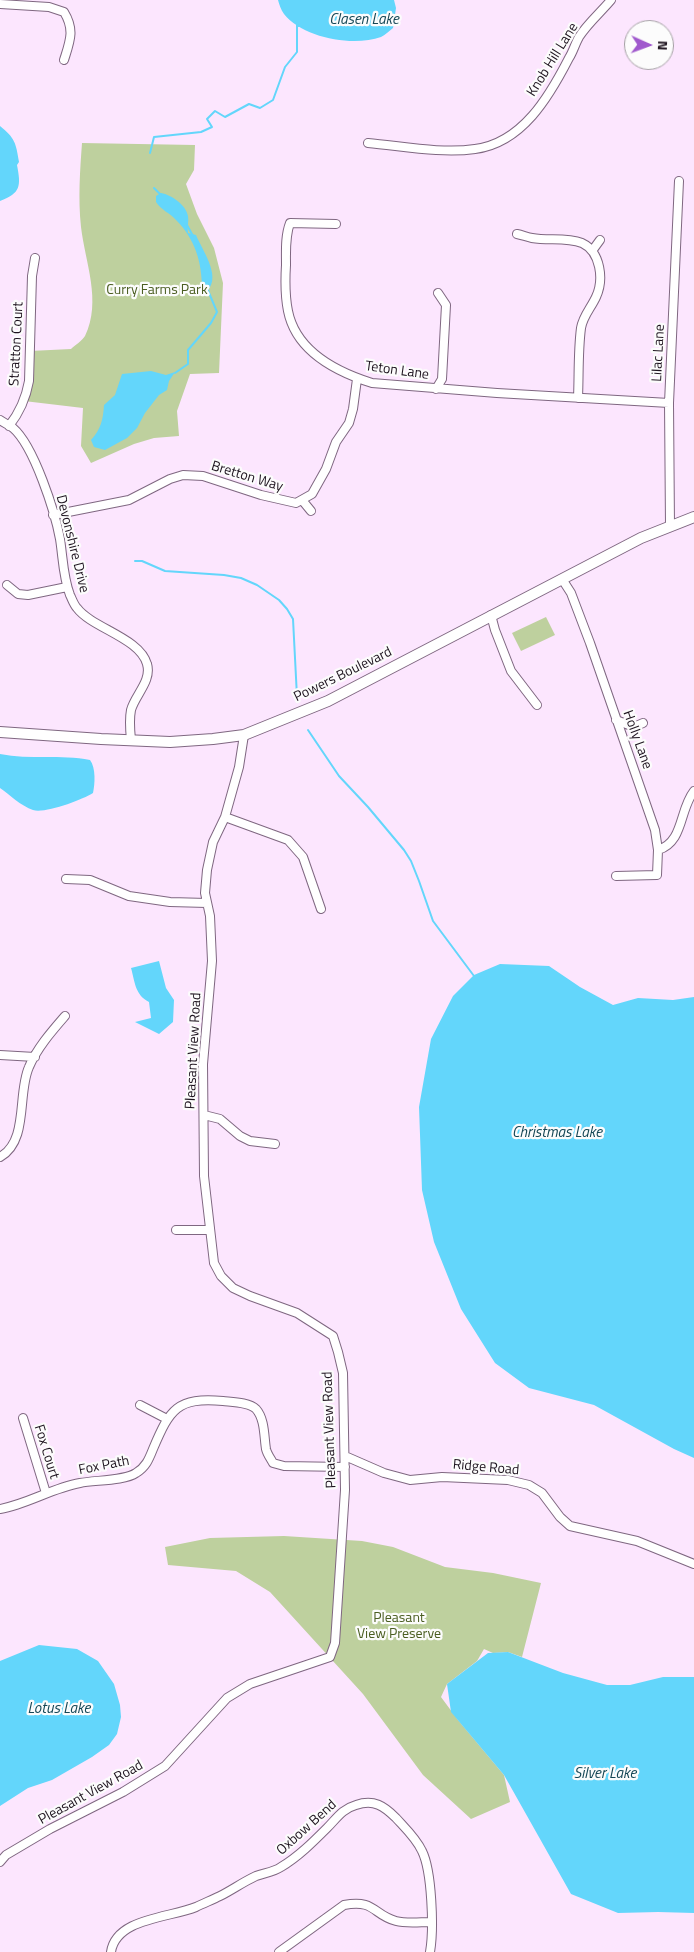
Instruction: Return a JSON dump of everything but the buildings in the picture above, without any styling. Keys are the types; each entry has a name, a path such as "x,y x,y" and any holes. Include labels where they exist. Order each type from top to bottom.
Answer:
{"main road":[{"name":"Powers Boulevard","path":"0,732 131,740 187,741 244,734 328,700 641,538 694,517"}],"street":[{"name":"Knob Hill Lane","path":"368,143 449,150 475,149 498,143 516,132 535,111 554,86 578,38 611,0"},
{"path":"0,4 48,7 64,12 72,27 64,60"},
{"name":"Lilac Lane","path":"670,526 670,403 679,181"},
{"name":"Teton Lane","path":"336,224 290,223 286,232 285,286 288,313 298,335 318,358 357,378 372,383 436,389 670,403"},
{"path":"517,234 532,238 582,243 592,251 598,260 600,273 596,297 587,310 581,328 578,398"},
{"path":"592,251 600,240"},
{"name":"Stratton Court","path":"9,426 18,414 24,401 29,381 32,276 35,258"},
{"path":"436,389 442,379 446,305 438,293"},
{"path":"311,511 302,500 312,494 326,468 336,442 349,423 357,378"},
{"name":"Devonshire Drive","path":"0,420 14,429 30,453 47,494 59,538 67,587 77,609 119,635 147,663 147,676 131,709 131,740"},
{"name":"Bretton Way","path":"53,514 129,500 170,480 183,476 202,476 282,501 296,503 302,500"},
{"name":"Holly Lane","path":"562,579 571,593 583,624 651,814 658,850 657,875 616,876"},
{"path":"7,585 18,594 28,595 67,587"},
{"path":"491,616 494,630 511,671 537,705"},
{"path":"616,720 634,727 643,723"},
{"name":"Pleasant View Road","path":"0,1862 6,1855 50,1829 123,1792 165,1766 227,1698 250,1684 330,1657 335,1643 340,1587 345,1456 343,1373 333,1336 297,1313 233,1288 221,1276 214,1262 209,1230 204,1176 203,1064 212,961 210,916 205,892 207,870 213,842 225,816 239,767 244,734"},
{"path":"658,850 665,848 676,838 688,800 694,791"},
{"path":"225,816 288,840 304,857 321,909"},
{"path":"66,879 90,880 129,896 170,902 207,902"},
{"path":"0,1157 15,1142 28,1068 51,1033 65,1016"},
{"path":"0,1055 35,1057"},
{"path":"204,1115 220,1119 240,1136 250,1141 275,1144"},
{"path":"176,1230 209,1230"},
{"name":"Fox Path","path":"0,1509 79,1483 134,1474 146,1465 162,1426 174,1410 191,1401 222,1401 248,1404 256,1409 260,1417 266,1451 273,1463 284,1466 345,1467"},
{"path":"140,1405 167,1419"},
{"name":"Fox Court","path":"23,1418 46,1493"},
{"name":"Ridge Road","path":"345,1456 384,1473 410,1480 442,1477 508,1480 529,1485 542,1493 560,1517 570,1526 636,1541 694,1564"},
{"name":"Oxbow Bend","path":"110,1952 112,1944 124,1928 186,1911 221,1896 258,1875 280,1868 303,1851 344,1809 372,1802 383,1806 413,1836 423,1852 429,1882 432,1922 430,1952"},
{"path":"279,1952 344,1905 355,1903 372,1907 393,1920 432,1922"}],"green space":[{"name":"Curry Farms Park","path":"82,143 195,145 194,170 186,184 197,214 214,248 223,283 219,373 190,374 177,411 179,436 154,438 134,444 91,463 81,446 83,408 24,401 30,351 71,349 84,338 90,323 92,309 91,282 81,227 80,206"},
{"path":"546,617 555,635 521,651 512,633"},
{"name":"Pleasant View Preserve","path":"284,1536 362,1541 393,1547 445,1567 493,1573 541,1583 522,1657 508,1652 493,1653 484,1649 477,1661 447,1684 441,1697 504,1775 510,1802 471,1819 423,1775 363,1694 270,1592 236,1571 168,1565 165,1547 210,1538"}],"water":[{"name":"Clasen Lake","path":"278,0 394,0 396,8 393,28 381,37 370,40 357,41 329,38 303,29 292,22 283,12"},
{"path":"0,126 14,141 17,150 19,184 16,192 0,201"},
{"path":"161,193 178,201 187,212 188,233 196,235 209,262 212,277 208,290 202,289 201,269 193,243 183,227 156,202 156,196"},
{"path":"151,371 166,375 175,372 169,381 167,390 159,395 145,413 137,428 127,438 105,450 94,447 91,440 101,424 104,405 115,395 122,374"},
{"path":"0,754 23,757 68,757 90,760 95,781 93,793 72,803 45,810 33,810 0,788"},
{"path":"159,961 166,988 174,1000 173,1022 159,1034 135,1022 151,1018 149,1002 138,992 131,968"},
{"name":"Christmas Lake","path":"500,964 549,966 580,987 613,1005 638,998 673,1000 694,997 694,1458 594,1405 529,1388 495,1363 461,1309 434,1242 422,1190 419,1107 431,1039 453,996 474,975"},
{"name":"Lotus Lake","path":"39,1645 77,1649 98,1661 114,1684 120,1705 121,1717 117,1734 109,1745 92,1757 52,1780 28,1788 0,1806 0,1661"},
{"name":"Silver Lake","path":"508,1652 563,1673 607,1685 630,1685 663,1677 694,1677 694,1913 618,1913 571,1894 504,1775 451,1712 447,1684 488,1653"}],"waterway":[{"path":"150,153 154,137 201,132 212,127 207,119 215,111 225,117 249,104 260,108 273,100 285,67 297,52 297,25 299,26"},
{"path":"154,188 161,195"},
{"path":"187,225 193,236"},
{"path":"175,373 188,364 188,350 211,323 217,312 207,288"},
{"path":"135,561 142,561 165,571 241,578 257,585 279,600 293,619 297,697"},
{"path":"308,730 339,776 404,850 411,861 433,921 474,976"}]}
